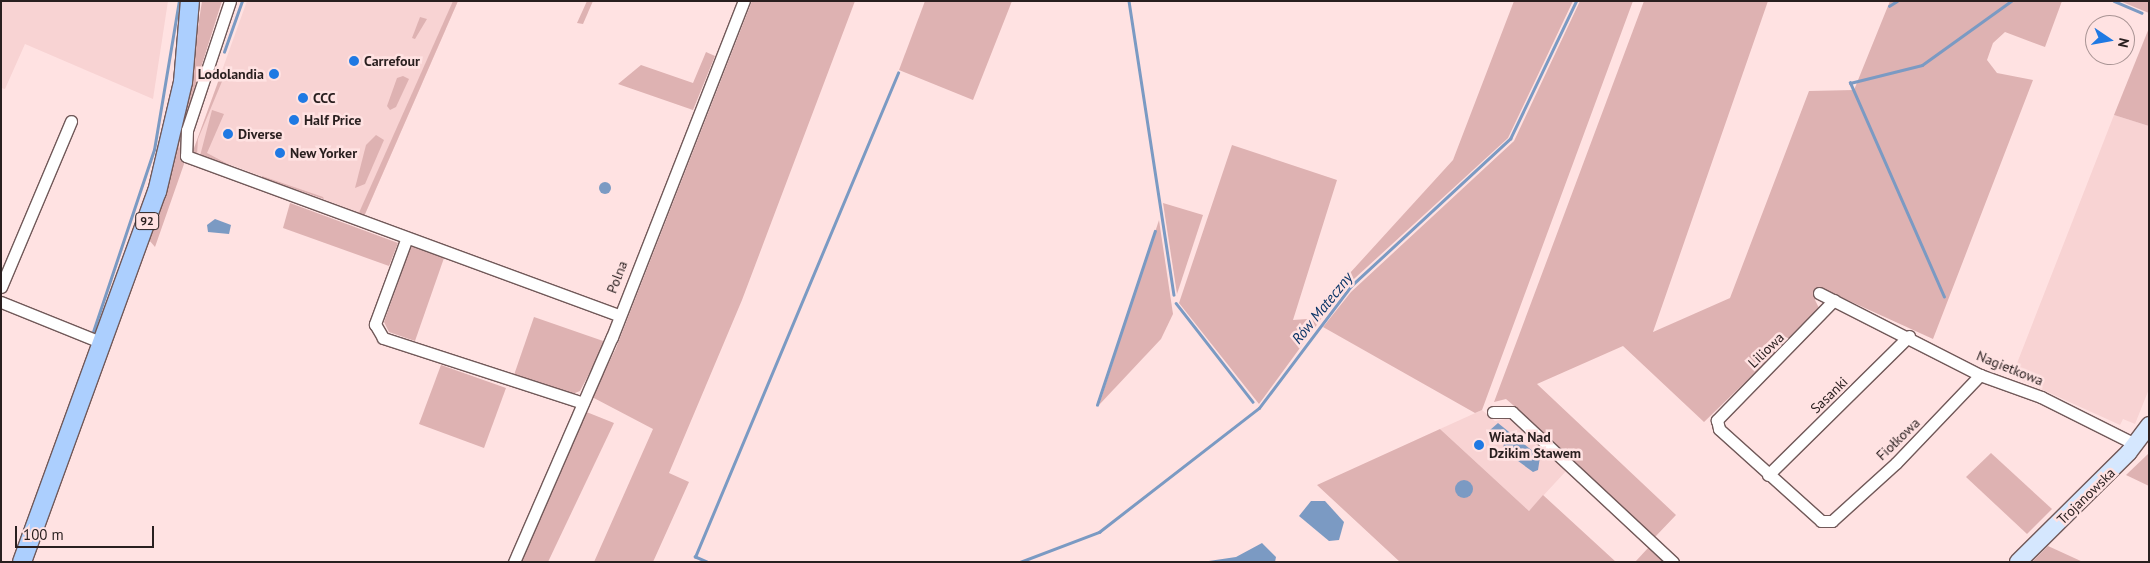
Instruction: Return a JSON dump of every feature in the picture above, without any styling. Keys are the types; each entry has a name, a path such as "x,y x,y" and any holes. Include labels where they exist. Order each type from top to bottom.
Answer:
{"main road":[{"name":"92","path":"186,61 190,1"},
{"name":"92","path":"22,562 157,192 186,61 197,1"}],"street":[{"path":"230,1 187,130 186,156 406,240 617,315"},
{"name":"Polna","path":"514,562 583,404 744,1"},
{"path":"1,287 71,120"},
{"path":"406,240 375,324 383,338 583,404"},
{"name":"Nagietkowa","path":"1819,292 1909,336 1980,375 2144,436"},
{"name":"Liliowa","path":"1768,475 1719,429 1717,420 1834,300"},
{"path":"1,302 103,343"},
{"name":"Sasanki","path":"1768,475 1909,336"},
{"name":"Fiołkowa","path":"1768,475 1811,515 1832,521 1896,463 1980,375"},
{"path":"1493,412 1512,412 1673,562"},
{"name":"Trojanowska","path":"2018,562 2144,436"}],"shaded area":[{"path":"1,1 168,1 153,99 25,44 5,89 1,88"},
{"path":"202,1 222,1 186,115 179,145 184,164 155,247 149,240 186,105"},
{"path":"247,1 458,1 362,221 347,208 193,151"},
{"path":"453,1 458,1 362,221 358,215"},
{"path":"587,1 593,1 583,24 577,23"},
{"path":"752,1 855,1 742,300 669,473 689,482 653,562 594,562 653,429 592,397 616,348"},
{"path":"925,1 1012,1 973,100 899,70"},
{"path":"1514,1 1573,1 1508,138 1343,289 1259,404 1179,303 1232,145 1337,180 1293,320 1308,319 1453,160"},
{"path":"1580,1 1633,1 1482,410 1475,413 1323,327 1351,292 1514,141"},
{"path":"1644,1 1768,1 1653,332 1730,298 1809,91 1854,90 1890,1 2062,1 2045,47 2005,32 1993,43 1987,60 1997,73 2033,80 1933,339 1821,288 1815,300 1820,310 1704,422 1623,346 1537,384 1676,515 1655,537 1506,399 1494,402"},
{"path":"2120,1 2149,1 2149,13 2144,11"},
{"path":"420,17 427,19 415,39 412,38"},
{"path":"2149,28 2149,126 2114,115"},
{"path":"706,52 715,56 693,110 618,84 641,65 693,83"},
{"path":"221,74 223,79 198,139 197,155 193,151"},
{"path":"403,76 409,79 396,107 390,110 387,106 397,78"},
{"path":"212,110 224,114 207,153 241,171 200,156"},
{"path":"2114,115 2149,126 2149,389 2135,424 2123,419 2120,425 2012,376"},
{"path":"376,135 384,140 365,184 355,188 366,145"},
{"path":"262,176 323,197 324,199 262,178"},
{"path":"290,203 398,243 389,266 283,228"},
{"path":"1163,203 1203,215 1177,294"},
{"path":"1159,220 1173,314 1161,339 1099,405"},
{"path":"411,246 444,258 415,341 389,332 384,322"},
{"path":"534,317 606,342 580,391 570,395 514,375"},
{"path":"441,365 506,388 484,448 419,424"},
{"path":"1482,410 1495,421 1511,418 1567,470 1529,511 1440,429"},
{"path":"584,411 614,423 548,562 519,562"},
{"path":"1440,429 1529,511 1543,495 1616,562 1400,562 1317,485"},
{"path":"1991,453 2052,509 2027,534 1966,477"},
{"path":"2149,454 2149,486 2126,475"},
{"path":"2048,546 2083,562 2032,562"},
{"path":"1649,547 1665,562 1635,562"}],"water":[{"path":"603,182 607,182 611,188 607,194 603,194 599,190 599,186"},
{"path":"215,219 231,225 229,234 208,232 207,225"},
{"path":"1498,423 1540,457 1538,470 1533,472 1503,450 1504,443 1490,430"},
{"path":"1464,480 1470,483 1473,489 1470,495 1464,498 1458,495 1455,489 1458,483"},
{"path":"1311,501 1325,501 1344,522 1339,540 1329,541 1299,516"},
{"path":"1262,543 1276,557 1275,562 1202,562 1236,557"}],"waterway":[{"path":"93,332 154,150 179,1"},
{"path":"224,52 242,1"},
{"path":"1129,1 1174,295"},
{"name":"Rów Mateczny","path":"1020,562 1099,532 1259,408 1351,286 1510,139 1576,1"},
{"path":"1889,6 1897,1"},
{"path":"1944,297 1850,83 1922,65 2011,1"},
{"path":"2114,1 2142,13"},
{"path":"707,562 695,557 898,73"},
{"path":"1097,405 1155,231"},
{"path":"1176,303 1253,402"}],"place":[{"name":"Carrefour","path":"354,61"},
{"name":"Lodolandia","path":"274,74"},
{"name":"CCC","path":"303,98"},
{"name":"Half Price","path":"294,120"},
{"name":"Diverse","path":"228,134"},
{"name":"New Yorker","path":"280,153"},
{"name":"Wiata Nad Dzikim Stawem","path":"1479,445"}]}
